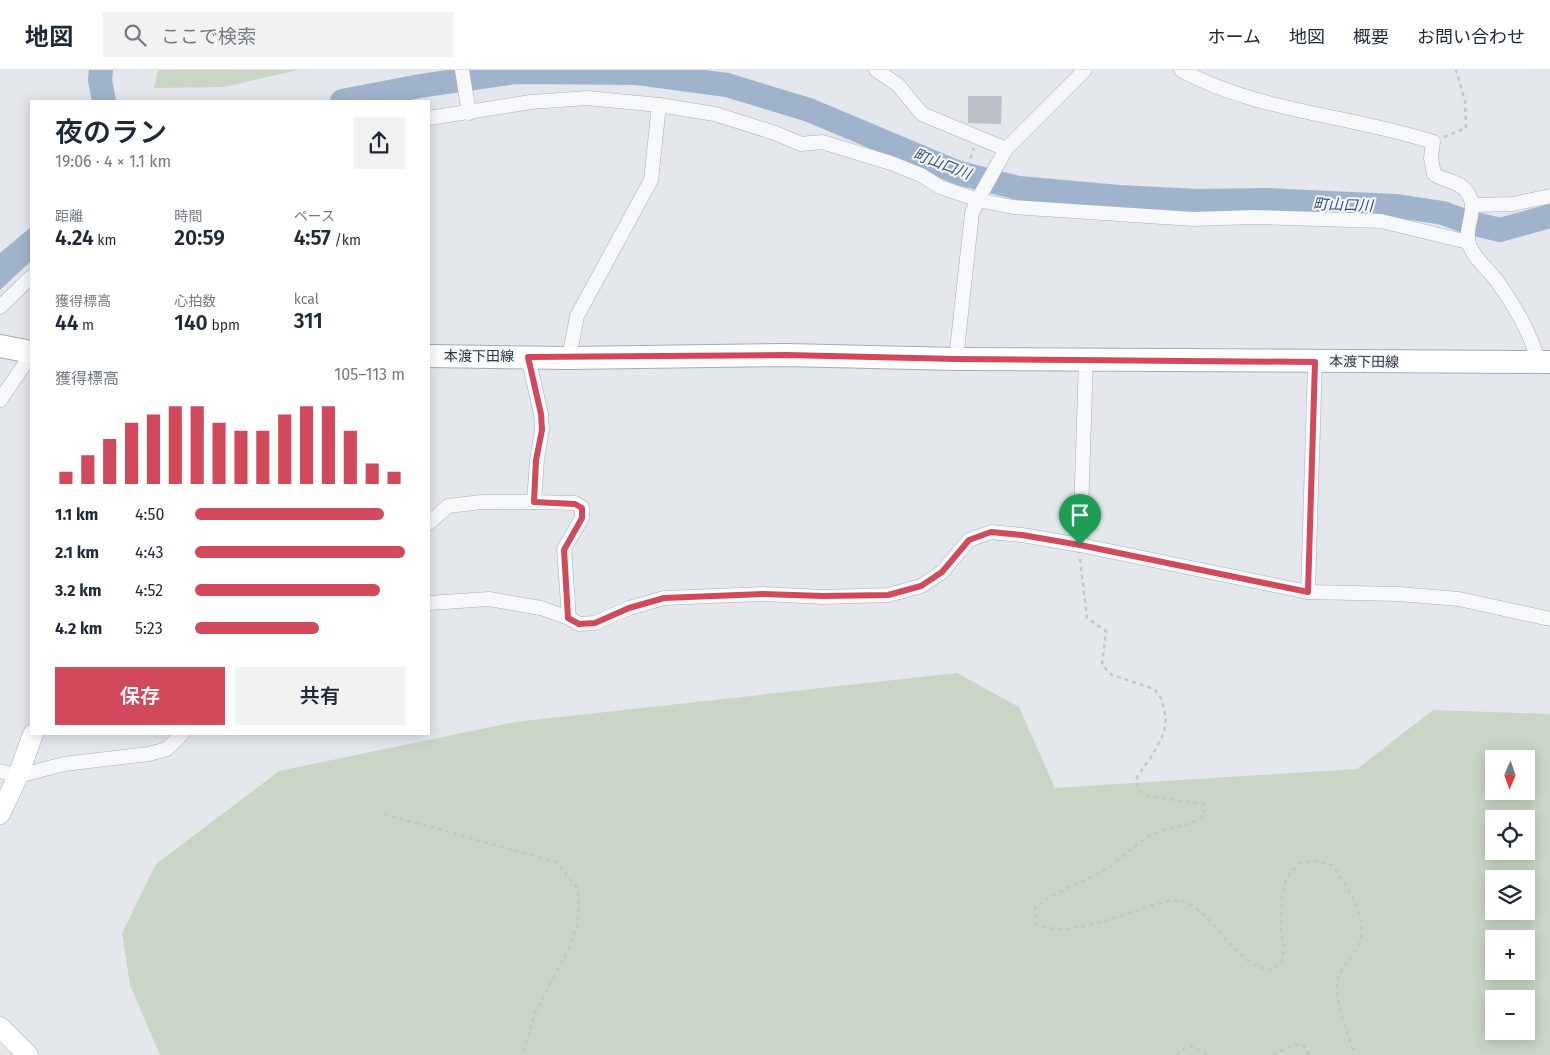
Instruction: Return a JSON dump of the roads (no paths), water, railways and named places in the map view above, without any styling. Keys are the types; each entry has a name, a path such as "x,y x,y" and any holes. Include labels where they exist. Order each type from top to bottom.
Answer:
{"main road":[{"path":"0,346 30,352"},
{"name":"本渡下田線","path":"430,356 569,358 787,355 956,359 1545,363"}],"street":[{"path":"462,70 468,109"},
{"path":"876,70 898,85 922,114 1006,149"},
{"path":"956,359 972,213 979,197 1006,149 1085,70"},
{"path":"1181,70 1239,95 1402,132 1432,142 1431,158 1434,174 1460,185 1468,192 1473,208 1468,239 1474,253 1518,312 1545,363"},
{"path":"430,118 468,109 587,98 659,105 715,114 775,133 801,144 822,142 891,162 921,175 940,187 1013,208 1193,219 1256,217 1381,221 1468,239"},
{"path":"569,358 577,316 651,180 659,105"},
{"path":"1473,208 1513,204 1550,196"},
{"path":"0,307 30,278"},
{"path":"0,400 30,357"},
{"path":"528,357 541,414 542,430 536,460 534,502"},
{"path":"1080,545 1086,359"},
{"path":"1308,592 1315,362"},
{"path":"430,522 448,506 482,502 575,504 582,508 582,518 564,550 568,618"},
{"path":"430,603 489,599 541,608 579,624 595,623 629,608 664,598 763,594 823,596 888,595 921,586 942,572 969,540 991,532 1022,535 1080,545 1308,592 1398,594 1459,599 1550,619"},
{"path":"0,814 9,774 32,735"},
{"path":"9,774 64,764 149,754 167,749 181,735"},
{"path":"0,1027 28,1055"}],"water":[{"path":"30,228 30,262 0,290 0,253"}],"waterway":[{"path":"101,70 100,80 104,100"},
{"name":"町山口川","path":"347,100 420,86 516,72 637,73 727,85 809,110 959,173 1019,188 1119,197 1197,201 1267,200 1397,206 1443,213 1467,222 1500,230 1550,216"}]}
